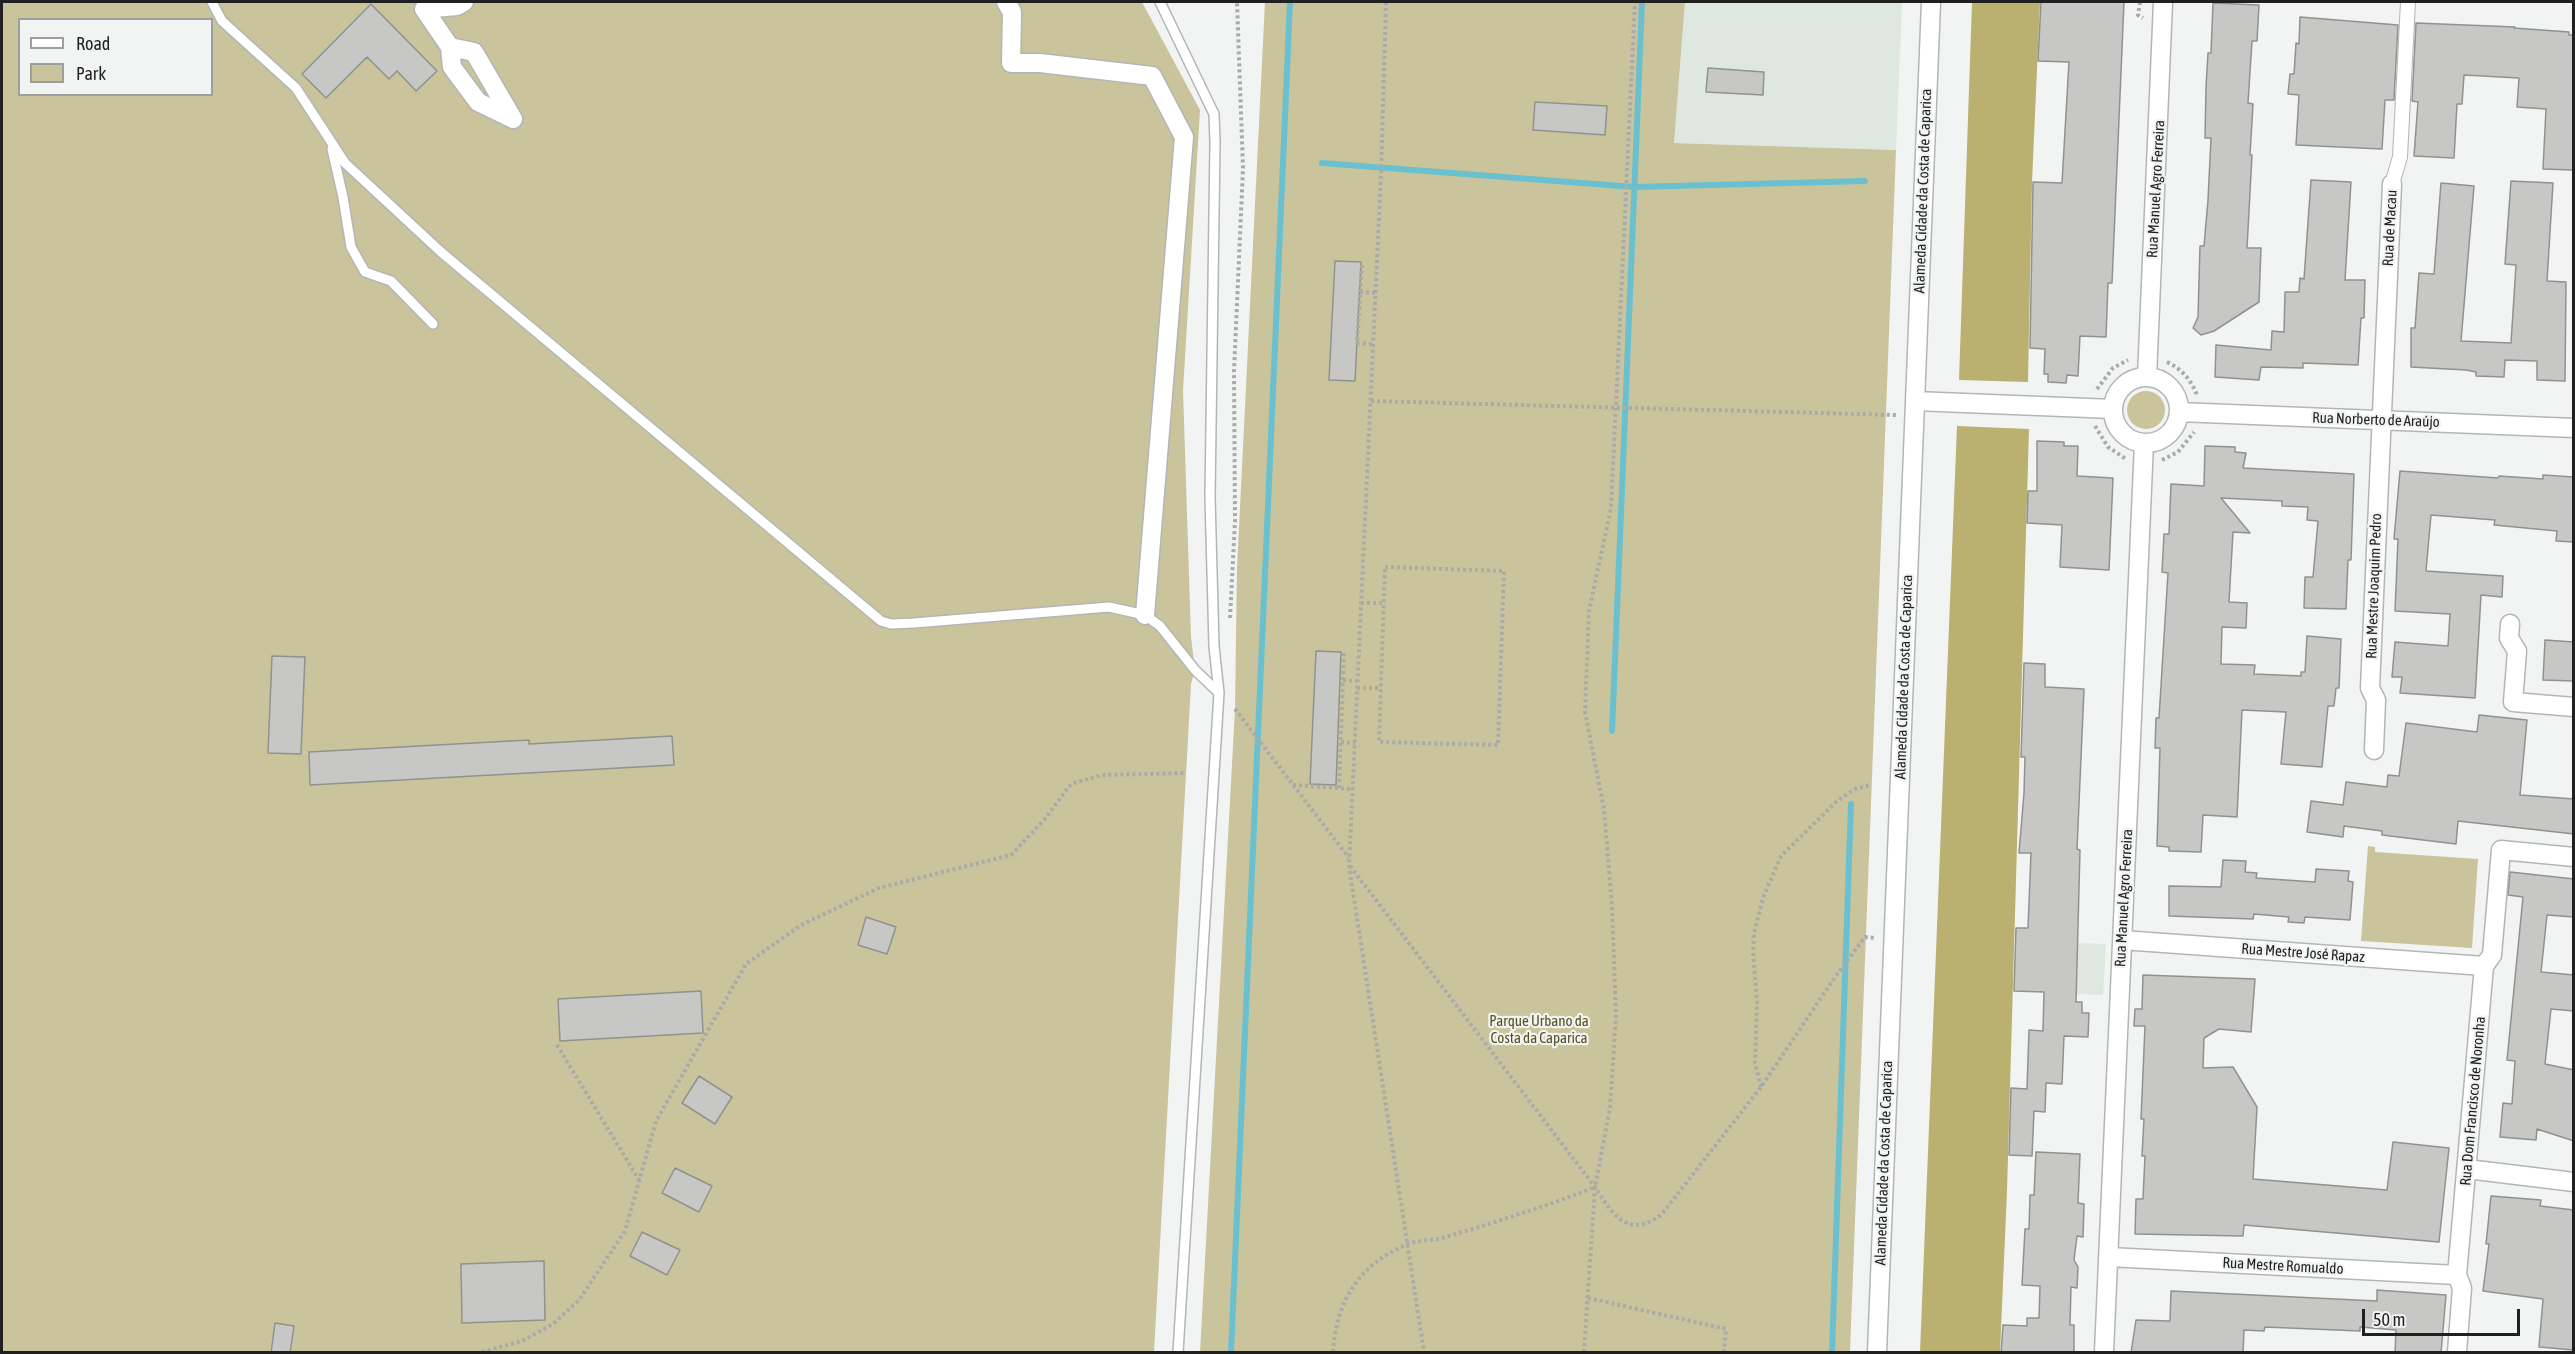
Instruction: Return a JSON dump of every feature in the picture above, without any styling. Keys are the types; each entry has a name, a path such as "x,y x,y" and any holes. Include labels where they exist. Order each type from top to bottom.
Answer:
{"street":[{"path":"419,5 457,6 464,2"},
{"path":"1006,2 1012,12 1011,63 1040,63 1152,76 1184,138 1145,615"},
{"name":"Alameda Cidade da Costa de Caparica","path":"1877,1353 1931,2"},
{"name":"Rua Manuel Agro Ferreira","path":"2147,377 2163,2"},
{"name":"Rua de Macau","path":"2380,421 2392,184 2400,158 2408,2"},
{"path":"419,5 450,47 453,67 478,102 513,119"},
{"path":"2147,377 2163,381 2169,387 2177,400 2179,412 2176,424 2166,436 2144,443 2122,434 2114,420 2113,409 2116,396 2125,384 2147,377"},
{"path":"1915,409 2113,409"},
{"name":"Rua Norberto de Araújo","path":"2179,412 2574,428"},
{"name":"Rua Mestre Joaquim Pedro","path":"2374,750 2376,700 2370,688 2380,421"},
{"name":"Rua Manuel Agro Ferreira","path":"2104,1353 2144,443"},
{"path":"2510,624 2509,638 2517,651 2513,702 2574,707"},
{"name":"Rua Dom Francisco de Noronha","path":"2457,1353 2462,1288 2457,1275 2484,966 2492,955 2501,850 2574,857"},
{"name":"Rua Mestre José Rapaz","path":"2122,940 2484,966"},
{"path":"2467,1169 2574,1182"},
{"name":"Rua Mestre Romualdo","path":"2109,1257 2457,1275"}],"lane":[{"path":"212,2 222,21 296,88 345,163 441,252 881,621 891,624 915,623 1109,607 1145,615 1160,626 1195,670 1219,693"},
{"path":"1160,2 1214,114 1210,497 1214,646 1219,693 1178,1353"},
{"path":"331,144 351,247 365,272 391,281 433,324"}],"path":[{"path":"1386,2 1382,155 1349,866 1424,1353"},
{"path":"1584,1353 1595,1187 1610,1108 1616,1015 1612,906 1604,809 1585,712 1589,611 1611,508 1618,407 1635,2"},
{"path":"1362,265 1357,343 1373,344"},
{"path":"1360,292 1376,293"},
{"path":"1371,400 1649,408 1915,409"},
{"path":"1385,567 1503,571 1498,745 1379,742 1381,688 1385,567"},
{"path":"1361,603 1384,603"},
{"path":"1340,788 1344,651"},
{"path":"1343,680 1358,681"},
{"path":"1357,688 1381,688"},
{"path":"1235,709 1349,859"},
{"path":"1341,742 1354,743"},
{"path":"482,1353 522,1341 553,1324 579,1300 626,1231 656,1121 746,964 801,925 879,888 1011,855 1044,820 1071,784 1102,775 1186,773"},
{"path":"1293,785 1353,789"},
{"path":"1761,1088 1755,1064 1757,1003 1753,952 1754,933 1763,898 1781,856 1800,840 1837,801 1855,789 1871,785"},
{"path":"1349,866 1595,1187 1614,1216 1621,1221 1650,1224 1662,1214 1761,1088 1835,977 1864,938"},
{"path":"557,1045 640,1180"},
{"path":"1333,1353 1335,1326 1346,1296 1364,1274 1389,1254 1407,1244 1441,1238 1516,1216 1595,1187"},
{"path":"1588,1298 1726,1329 1724,1353"}],"shaded area":[{"path":"1685,2 1902,2 1896,150 1674,143"},
{"path":"1972,2 2040,2 2032,182 2028,382 1959,380"},
{"path":"1957,426 2029,429 2007,1191 2000,1352 1920,1352"},
{"path":"2016,941 2106,944 2103,995 2014,991"}],"green space":[{"path":"2,2 1142,2 1200,110 1183,390 1191,637 1195,670 1191,684 1154,1352 2,1352"},
{"name":"Parque Urbano da Costa da Caparica","path":"1265,2 1685,2 1674,143 1896,150 1850,1352 1200,1352 1235,709 1237,568"},
{"path":"2146,391 2159,397 2165,410 2159,423 2146,429 2133,423 2127,410 2133,397"},
{"path":"2368,846 2375,847 2375,852 2478,859 2472,948 2361,941"}],"building":[{"path":"2041,2 2124,2 2112,283 2108,283 2106,337 2080,336 2078,376 2067,375 2066,383 2048,382 2048,374 2044,374 2045,349 2030,348 2033,182 2062,183 2069,62 2038,61"},
{"path":"2213,3 2259,5 2257,41 2252,41 2248,103 2253,104 2247,248 2261,248 2259,302 2214,331 2201,335 2193,328 2198,317 2200,246 2204,246 2208,200 2211,138 2205,138 2206,87 2208,53 2211,53"},
{"path":"371,4 437,71 416,91 397,71 389,79 367,57 326,98 302,74"},
{"path":"2300,17 2398,25 2394,100 2385,100 2382,149 2296,145 2299,95 2288,94 2290,74 2294,74 2296,43 2299,44"},
{"path":"2416,23 2515,27 2569,32 2569,35 2574,35 2574,170 2543,169 2546,109 2517,107 2519,78 2464,75 2462,104 2457,104 2454,158 2414,156 2418,102 2412,101"},
{"path":"1708,68 1764,72 1763,95 1706,92"},
{"path":"1535,102 1607,106 1605,135 1533,130"},
{"path":"2311,180 2351,182 2345,280 2365,280 2364,318 2361,318 2358,365 2303,363 2303,368 2261,367 2259,380 2215,377 2216,345 2271,350 2272,331 2284,332 2285,292 2299,292 2300,278 2304,279"},
{"path":"2511,181 2553,183 2547,281 2566,282 2565,381 2537,380 2537,361 2505,360 2504,377 2476,376 2476,372 2466,370 2411,367 2411,328 2415,328 2419,273 2434,274 2441,183 2474,186 2461,341 2511,343 2516,265 2505,264"},
{"path":"1335,261 1361,262 1355,381 1329,380"},
{"path":"2037,441 2064,442 2064,446 2078,446 2077,476 2113,478 2109,570 2060,567 2062,525 2027,523 2028,491 2037,491"},
{"path":"2205,446 2235,447 2235,452 2246,453 2243,468 2354,474 2351,560 2348,560 2346,609 2304,608 2305,577 2313,577 2318,521 2307,520 2308,507 2282,506 2282,501 2221,498 2250,533 2233,532 2229,602 2247,603 2246,628 2222,627 2221,664 2255,665 2254,674 2301,676 2301,672 2305,672 2307,636 2341,639 2339,688 2336,688 2334,706 2328,706 2322,767 2281,764 2286,712 2242,710 2237,817 2203,815 2201,852 2169,851 2169,847 2157,846 2160,748 2155,748 2168,573 2162,572 2164,534 2169,534 2171,484 2204,486"},
{"path":"2400,471 2498,478 2499,476 2543,479 2543,475 2574,477 2574,542 2556,541 2557,531 2494,525 2495,520 2431,515 2426,571 2503,576 2502,597 2481,595 2475,698 2400,693 2402,677 2392,677 2395,642 2448,646 2450,614 2395,611 2398,539 2394,539"},
{"path":"2545,640 2574,642 2574,681 2543,680"},
{"path":"1316,651 1341,652 1336,785 1310,784"},
{"path":"272,656 305,657 301,754 268,753"},
{"path":"2024,663 2045,664 2045,687 2084,689 2077,849 2080,850 2076,1002 2082,1002 2082,1013 2089,1013 2088,1037 2064,1036 2062,1084 2046,1083 2045,1112 2034,1111 2032,1156 2009,1155 2011,1088 2027,1089 2029,1030 2043,1031 2044,992 2014,991 2016,928 2028,928 2031,853 2019,853 2025,757 2021,757"},
{"path":"2479,715 2527,720 2520,795 2574,799 2574,834 2458,821 2456,844 2382,835 2382,831 2344,826 2343,837 2307,832 2311,801 2343,805 2346,782 2387,787 2388,775 2399,776 2406,723 2477,732"},
{"path":"672,736 674,765 310,785 309,752 529,740 529,744"},
{"path":"2223,860 2246,861 2245,872 2257,873 2256,878 2315,882 2316,869 2349,871 2348,881 2353,882 2350,920 2305,917 2304,923 2288,922 2289,917 2254,914 2253,919 2169,916 2169,886 2221,887"},
{"path":"2510,872 2574,879 2574,917 2547,915 2541,972 2574,975 2574,1011 2551,1009 2545,1064 2574,1070 2574,1141 2537,1129 2536,1140 2500,1137 2503,1103 2512,1104 2515,1061 2507,1060 2523,897 2508,895"},
{"path":"866,917 896,927 887,954 858,945"},
{"path":"2143,975 2255,979 2251,1032 2219,1029 2204,1038 2203,1068 2233,1067 2257,1107 2253,1179 2387,1190 2393,1142 2449,1148 2439,1242 2244,1225 2243,1236 2135,1234 2136,1199 2143,1199 2145,1156 2142,1156 2144,1119 2141,1119 2145,1026 2134,1026 2135,1009 2142,1009"},
{"path":"701,991 703,1033 560,1041 558,999"},
{"path":"699,1076 732,1097 715,1124 682,1103"},
{"path":"2036,1152 2080,1154 2078,1203 2084,1204 2083,1237 2077,1236 2074,1260 2078,1267 2077,1288 2071,1287 2070,1325 2074,1325 2074,1353 2001,1353 2003,1325 2027,1326 2027,1318 2039,1318 2040,1286 2022,1285 2025,1229 2029,1229 2030,1195 2034,1195"},
{"path":"675,1168 712,1186 699,1212 662,1193"},
{"path":"2491,1196 2541,1200 2540,1206 2574,1210 2574,1350 2539,1347 2543,1299 2483,1291 2489,1244 2486,1244"},
{"path":"642,1232 680,1250 667,1275 630,1256"},
{"path":"544,1261 545,1320 462,1323 461,1264"},
{"path":"2377,1290 2446,1295 2441,1353 2395,1353 2396,1330 2360,1327 2360,1331 2265,1327 2264,1331 2244,1330 2243,1353 2131,1353 2136,1320 2170,1321 2171,1291 2377,1301"},
{"path":"275,1323 294,1326 290,1353 271,1353"}],"waterway":[{"path":"1231,1352 1290,2"},
{"path":"1612,731 1642,2"},
{"path":"1322,163 1634,187 1865,181"},
{"path":"1832,1352 1851,804"}]}
